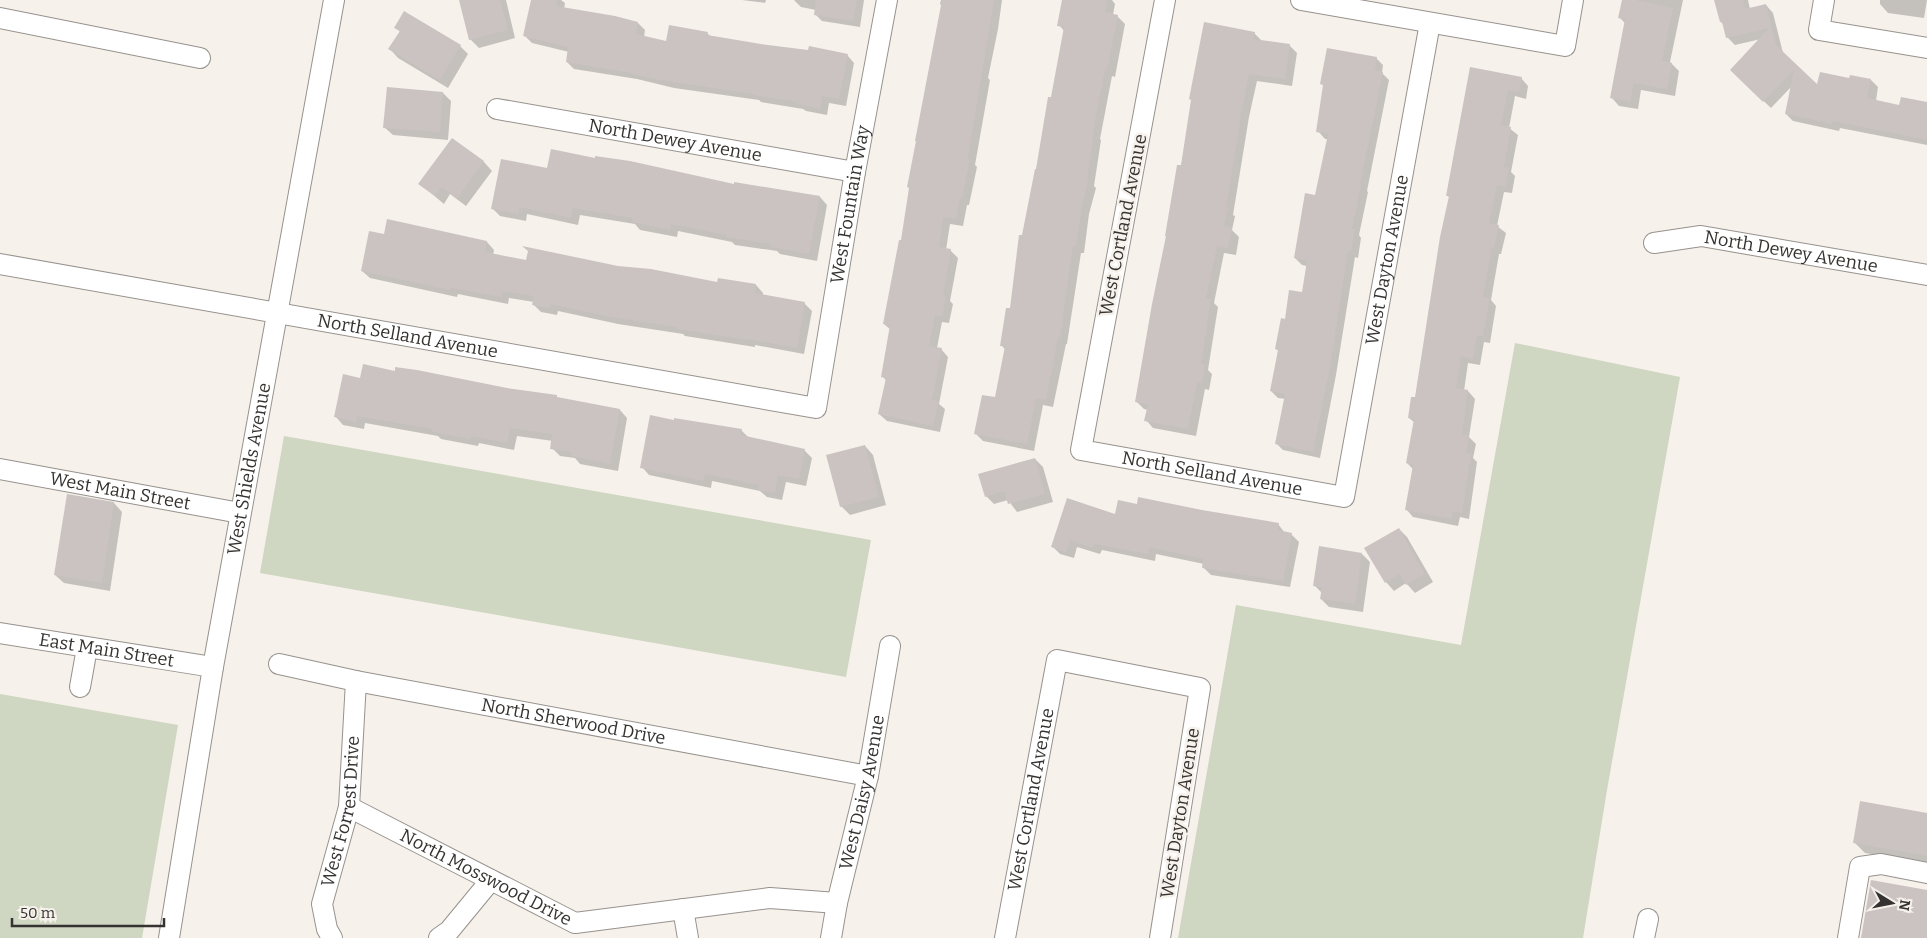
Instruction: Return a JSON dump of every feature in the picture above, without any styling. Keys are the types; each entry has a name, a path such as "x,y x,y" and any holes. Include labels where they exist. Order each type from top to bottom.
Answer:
{"street":[{"name":"West Shields Avenue","path":"169,938 240,513 334,0"},
{"name":"West Fountain Way","path":"816,408 855,172 887,0"},
{"name":"West Cortland Avenue","path":"1081,450 1165,0"},
{"path":"1301,0 1565,46 1573,0"},
{"path":"1824,0 1819,30 1927,48"},
{"path":"0,18 200,58"},
{"name":"West Dayton Avenue","path":"1344,498 1430,23"},
{"name":"North Dewey Avenue","path":"497,109 855,172"},
{"name":"North Dewey Avenue","path":"1654,243 1701,236 1927,275"},
{"name":"North Selland Avenue","path":"0,264 816,408"},
{"name":"North Selland Avenue","path":"1081,450 1344,498"},
{"name":"West Main Street","path":"0,469 240,513"},
{"name":"East Main Street","path":"0,633 213,667"},
{"name":"West Daisy Avenue","path":"831,938 837,903 868,776 890,646"},
{"path":"80,687 87,648"},
{"name":"West Cortland Avenue","path":"1005,938 1056,660"},
{"name":"West Dayton Avenue","path":"1056,660 1200,688 1160,938"},
{"name":"North Sherwood Drive","path":"279,664 356,681 868,776"},
{"name":"West Forrest Drive","path":"332,938 326,929 322,904 349,807 356,681"},
{"name":"North Mosswood Drive","path":"349,807 491,880 574,930 683,909 770,898 837,903"},
{"path":"1848,938 1860,867 1881,864 1927,873"},
{"path":"439,938 449,932 491,880"},
{"path":"683,909 688,938"}],"green space":[{"path":"1515,343 1680,377 1607,790 1583,938 1178,938 1236,605 1461,645"},
{"path":"284,436 871,540 846,677 260,573"},
{"path":"0,694 178,725 142,938 0,938"}],"building":[{"path":"459,0 500,0 508,30 469,40"},
{"path":"531,0 557,0 556,6 638,22 636,34 666,41 669,25 708,32 707,35 761,44 808,50 809,46 848,54 839,99 822,96 820,109 797,104 798,102 666,81 566,62 568,47 523,36"},
{"path":"816,0 857,0 853,21 814,15"},
{"path":"942,0 994,0 968,158 970,159 962,199 960,198 956,219 943,217 939,247 951,249 943,295 946,296 942,317 935,315 929,346 942,348 932,400 939,401 933,426 878,414 886,378 881,377 890,325 883,324 899,240 901,240 909,188 907,187"},
{"path":"1062,0 1107,0 1105,12 1118,15 1093,131 1087,179 1089,179 1082,206 1076,246 1073,246 1060,338 1058,337 1046,400 1036,398 1027,444 974,434 982,395 995,397 1005,346 1000,346 1006,308 1010,308 1019,235 1022,235 1036,169 1048,97 1051,97 1064,27 1057,26"},
{"path":"1622,0 1635,0 1673,8 1662,61 1672,63 1667,89 1634,83 1630,102 1610,98 1625,19 1618,18"},
{"path":"1714,0 1743,0 1745,9 1766,4 1776,45 1817,84 1820,72 1849,78 1850,75 1871,79 1867,98 1899,105 1901,97 1927,102 1927,140 1833,121 1832,124 1785,114 1794,70 1763,102 1730,70 1769,28 1726,38"},
{"path":"404,11 461,45 440,80 388,49 400,31 394,28"},
{"path":"1204,22 1255,32 1253,39 1290,44 1285,79 1249,74 1226,207 1228,208 1224,226 1232,228 1228,248 1217,246 1206,298 1211,299 1201,364 1205,365 1202,383 1197,382 1188,429 1144,421 1148,404 1135,402 1166,236 1177,165 1181,165 1191,100 1189,99"},
{"path":"1327,48 1377,57 1375,70 1383,72 1360,184 1352,229 1355,229 1351,251 1348,251 1330,367 1313,452 1275,444 1285,394 1270,391 1278,350 1275,349 1281,318 1285,319 1289,290 1302,292 1307,261 1294,258 1305,193 1315,195 1328,134 1316,132 1323,85 1320,84"},
{"path":"1470,67 1522,77 1519,92 1508,90 1501,125 1511,127 1504,167 1509,168 1505,187 1497,185 1489,223 1499,225 1494,248 1492,247 1483,296 1490,298 1483,336 1477,335 1473,359 1461,356 1456,388 1468,390 1462,434 1469,436 1466,453 1471,454 1462,513 1453,511 1451,519 1405,510 1413,465 1406,463 1414,419 1408,418 1411,397 1415,397 1440,237 1449,196 1446,196"},
{"path":"387,87 443,92 440,132 383,128"},
{"path":"452,138 484,161 457,199 442,187 435,196 418,184"},
{"path":"551,149 595,158 595,156 630,161 734,184 734,182 820,196 809,254 771,247 771,244 726,237 726,235 671,224 670,230 632,222 632,218 573,208 571,218 520,207 518,214 491,209 501,159 547,168"},
{"path":"387,219 487,241 485,252 526,260 528,251 522,246 618,266 651,269 717,282 718,278 756,284 755,293 805,302 797,348 676,329 676,327 610,317 551,304 550,308 532,305 534,296 502,291 501,297 451,288 450,290 361,271 369,231 384,234"},
{"path":"363,364 395,371 395,367 417,370 507,388 557,395 557,397 620,409 610,464 571,456 572,452 550,449 552,434 510,428 507,443 471,436 470,439 432,432 432,429 357,416 356,422 334,417 343,374 360,378"},
{"path":"650,415 742,429 741,435 805,449 799,479 778,475 775,493 758,490 759,485 705,474 704,481 640,468"},
{"path":"865,445 879,497 840,507 826,455"},
{"path":"1035,458 1045,494 1008,504 1004,491 985,497 978,474"},
{"path":"67,494 114,502 102,583 54,575"},
{"path":"1138,497 1279,523 1278,530 1292,533 1283,581 1202,568 1203,559 1149,547 1148,554 1095,544 1093,548 1070,540 1066,552 1051,547 1067,498 1115,514 1118,500 1137,504"},
{"path":"1399,528 1425,574 1406,585 1400,574 1385,583 1364,548"},
{"path":"1319,546 1362,553 1355,604 1320,599 1322,587 1313,586"},
{"path":"1860,801 1927,813 1927,856 1853,843"},
{"path":"1871,880 1927,890 1927,938 1861,938"}]}
